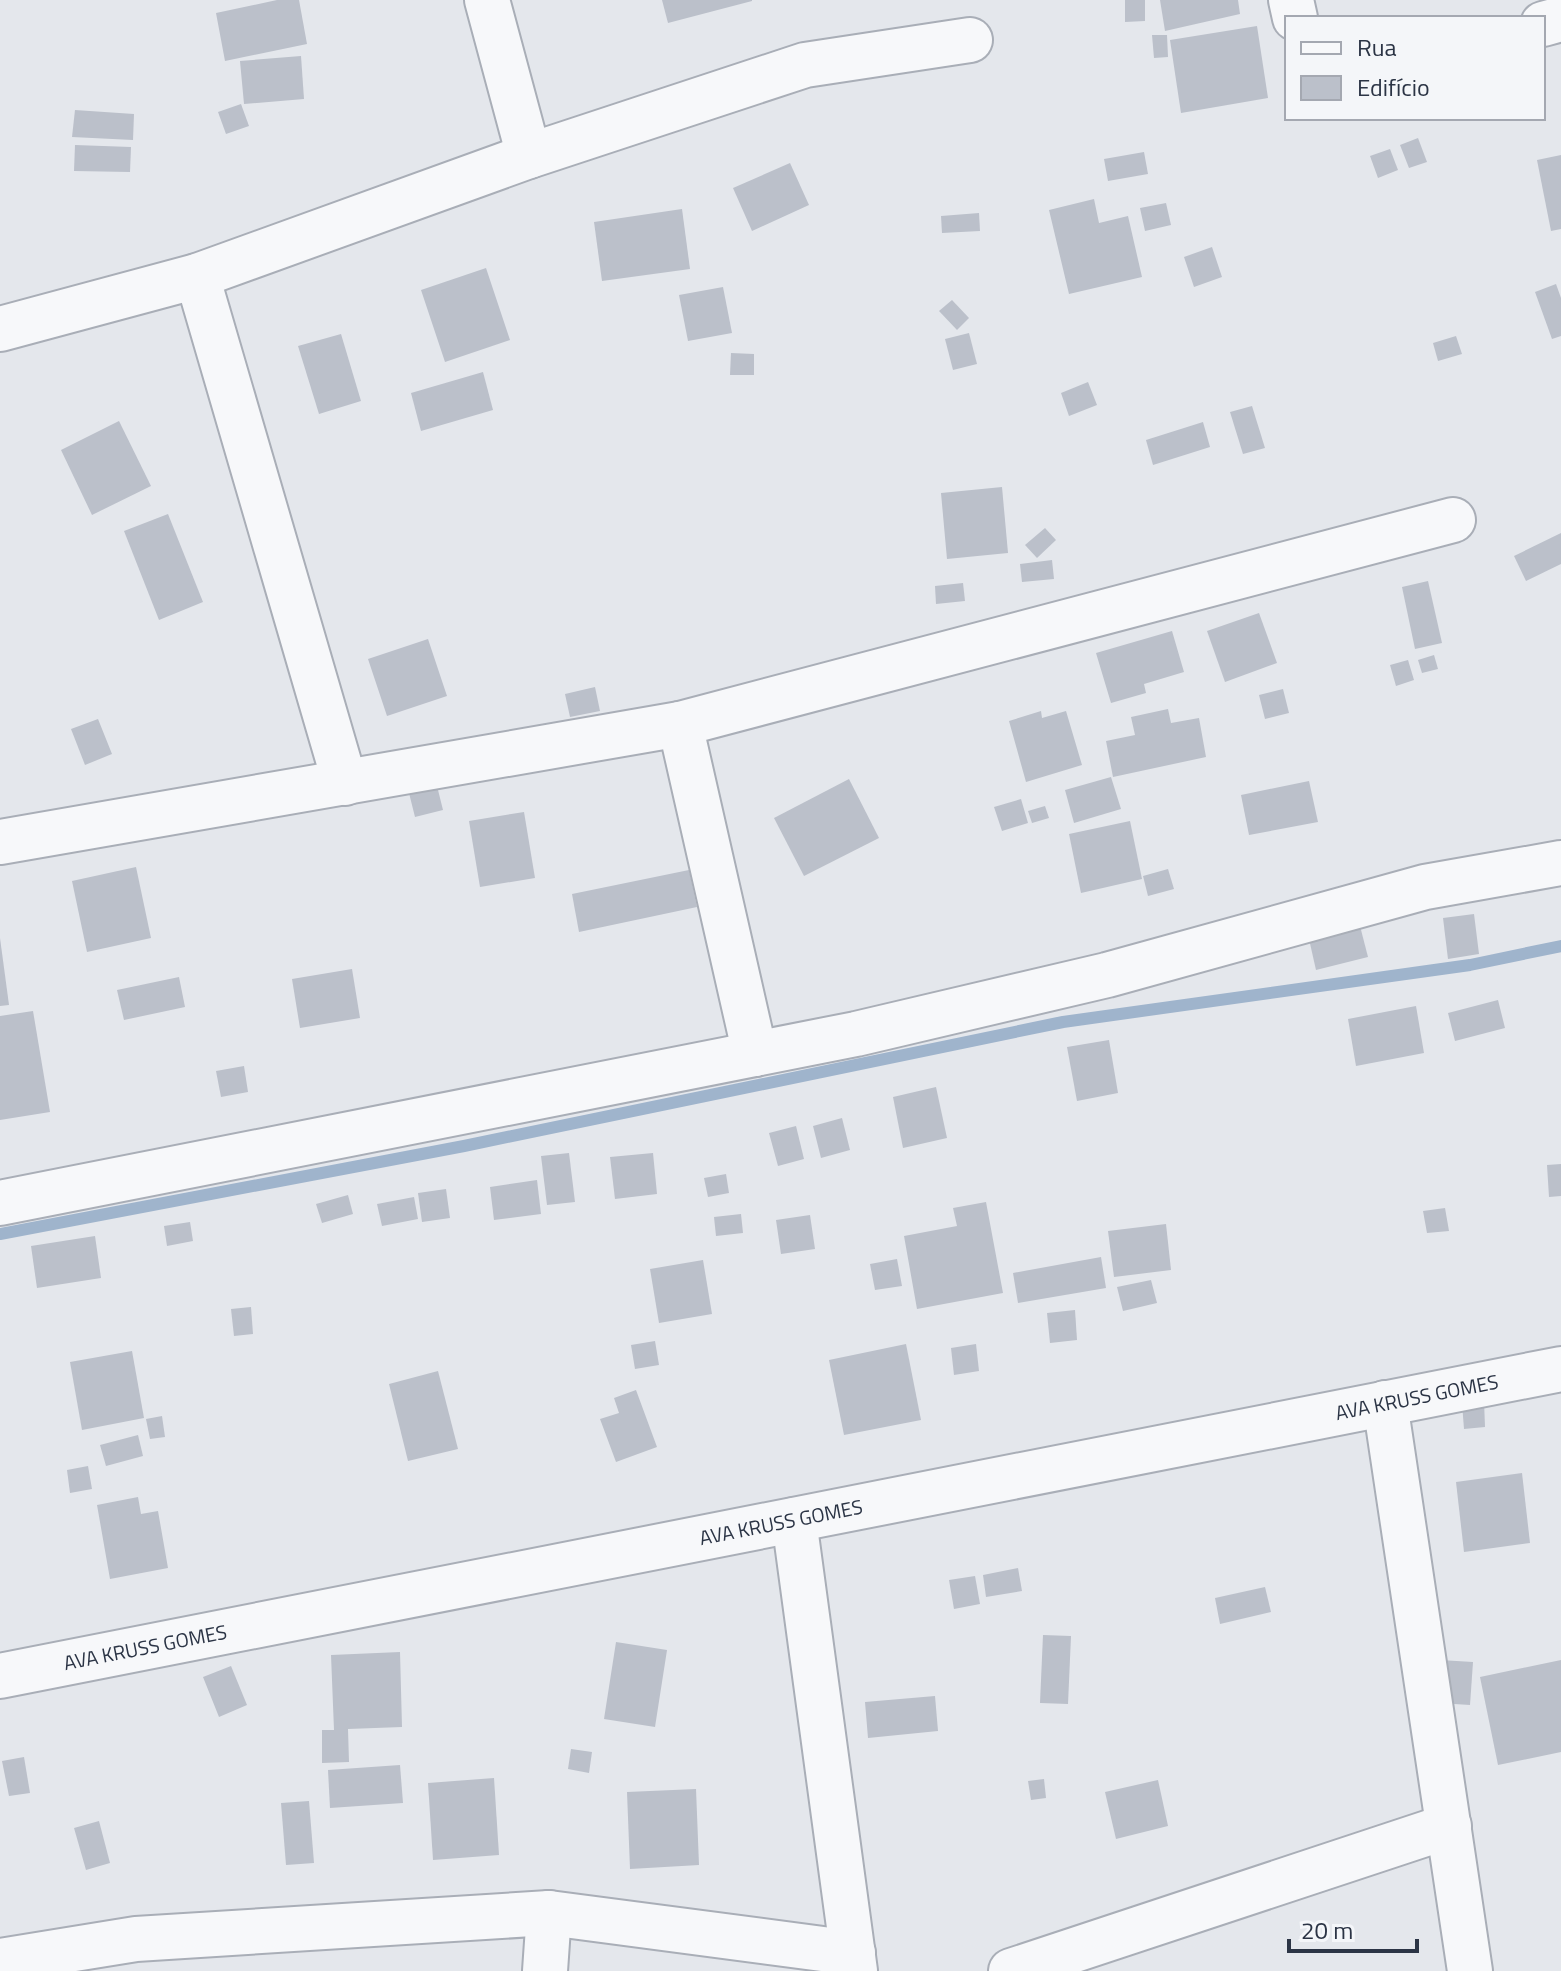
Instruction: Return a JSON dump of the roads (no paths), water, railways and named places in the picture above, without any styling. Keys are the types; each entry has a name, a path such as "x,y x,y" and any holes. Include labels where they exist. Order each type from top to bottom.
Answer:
{"street":[{"path":"487,0 529,156"},
{"path":"0,329 197,276 529,156 805,65 970,40"},
{"path":"197,276 345,783"},
{"path":"0,842 680,724 1453,520"},
{"path":"680,724 755,1054"},
{"path":"0,1203 755,1054 1107,975 1425,887 1561,863"},
{"name":"AVA KRUSS GOMES","path":"0,1676 1561,1369"},
{"path":"1385,1403 1470,1971"},
{"path":"0,1961 136,1939 549,1913 854,1962 794,1520"},
{"path":"1011,1971 1449,1826"},
{"path":"545,1971 549,1913"}],"waterway":[{"path":"0,1234 464,1146 1063,1022 1470,965 1561,946"}]}
